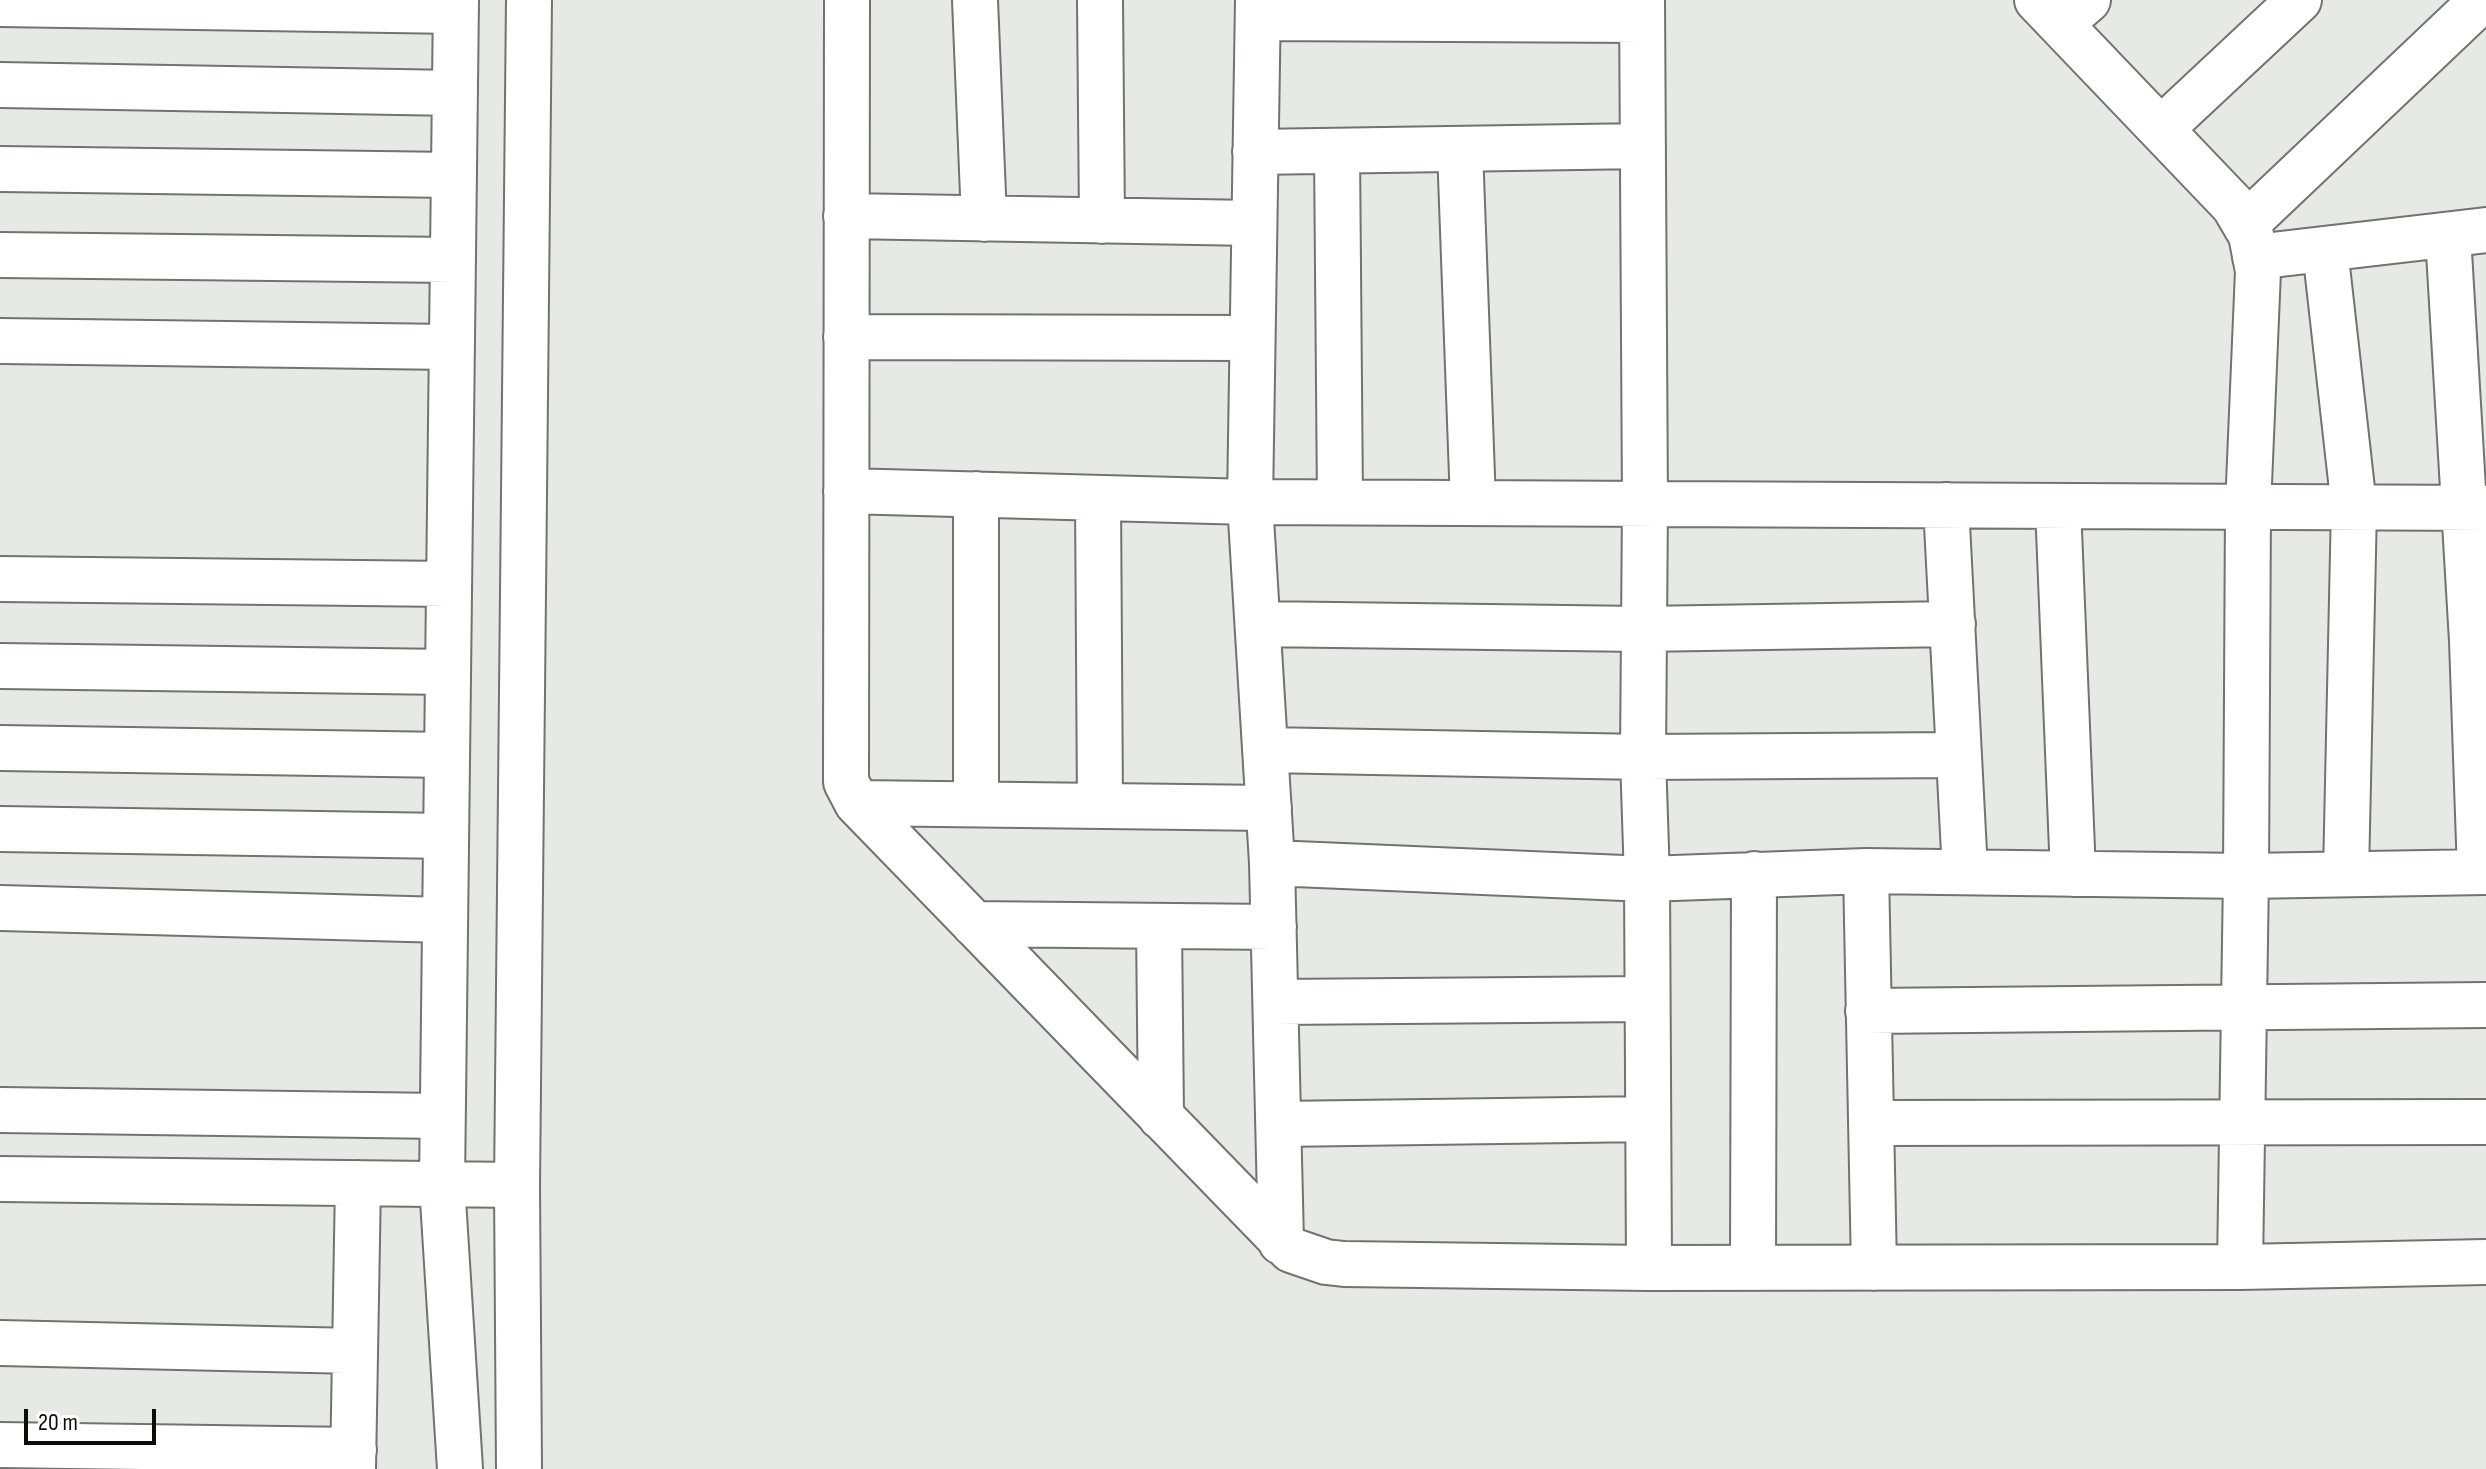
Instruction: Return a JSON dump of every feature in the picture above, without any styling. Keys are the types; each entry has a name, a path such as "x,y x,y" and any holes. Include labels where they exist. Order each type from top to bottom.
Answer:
{"street":[{"path":"519,1469 517,1185 529,0"},
{"path":"847,0 846,782 857,803 1291,1250 1306,1257 1344,1264 1649,1268 2240,1267 2486,1262"},
{"path":"975,0 984,219"},
{"path":"1100,0 1102,221"},
{"path":"2161,129 2299,0"},
{"path":"2250,241 2480,0 2486,6"},
{"path":"0,4 456,5 442,1184 460,1469"},
{"path":"2062,8 2161,129 2234,206 2250,241 2258,271 2248,507 2240,1267"},
{"path":"1281,1242 1272,863 1250,502 1258,9 1642,10 1645,504 1642,629 1649,1268"},
{"path":"0,85 455,93"},
{"path":"1255,152 1643,146"},
{"path":"1460,149 1473,503"},
{"path":"1337,151 1340,502"},
{"path":"0,169 454,175"},
{"path":"846,216 1254,223"},
{"path":"1272,863 1647,879 1866,871 2246,876 2483,872 2467,233 2325,249 2250,241"},
{"path":"2325,249 2354,507 2346,874"},
{"path":"0,255 453,260"},
{"path":"846,337 1252,338"},
{"path":"0,341 451,347"},
{"path":"846,491 1250,502 2475,508"},
{"path":"976,494 976,804"},
{"path":"1098,498 1100,806"},
{"path":"1946,505 1965,872"},
{"path":"2058,506 2073,874"},
{"path":"0,579 449,584"},
{"path":"1258,624 1642,629 1953,624"},
{"path":"0,666 448,672"},
{"path":"0,748 447,755"},
{"path":"1265,750 1643,757 1959,755"},
{"path":"857,803 1269,808"},
{"path":"0,829 446,836"},
{"path":"1866,871 1874,1268"},
{"path":"1753,1268 1754,874"},
{"path":"0,908 445,920"},
{"path":"974,924 1274,927"},
{"path":"1159,926 1161,1117"},
{"path":"1276,1002 1647,999"},
{"path":"1868,1011 2486,1005"},
{"path":"0,1110 442,1116"},
{"path":"1279,1124 1648,1119"},
{"path":"1871,1123 2486,1122"},
{"path":"0,1179 517,1185"},
{"path":"0,1445 354,1460 358,1183"},
{"path":"0,1343 355,1351"}]}
